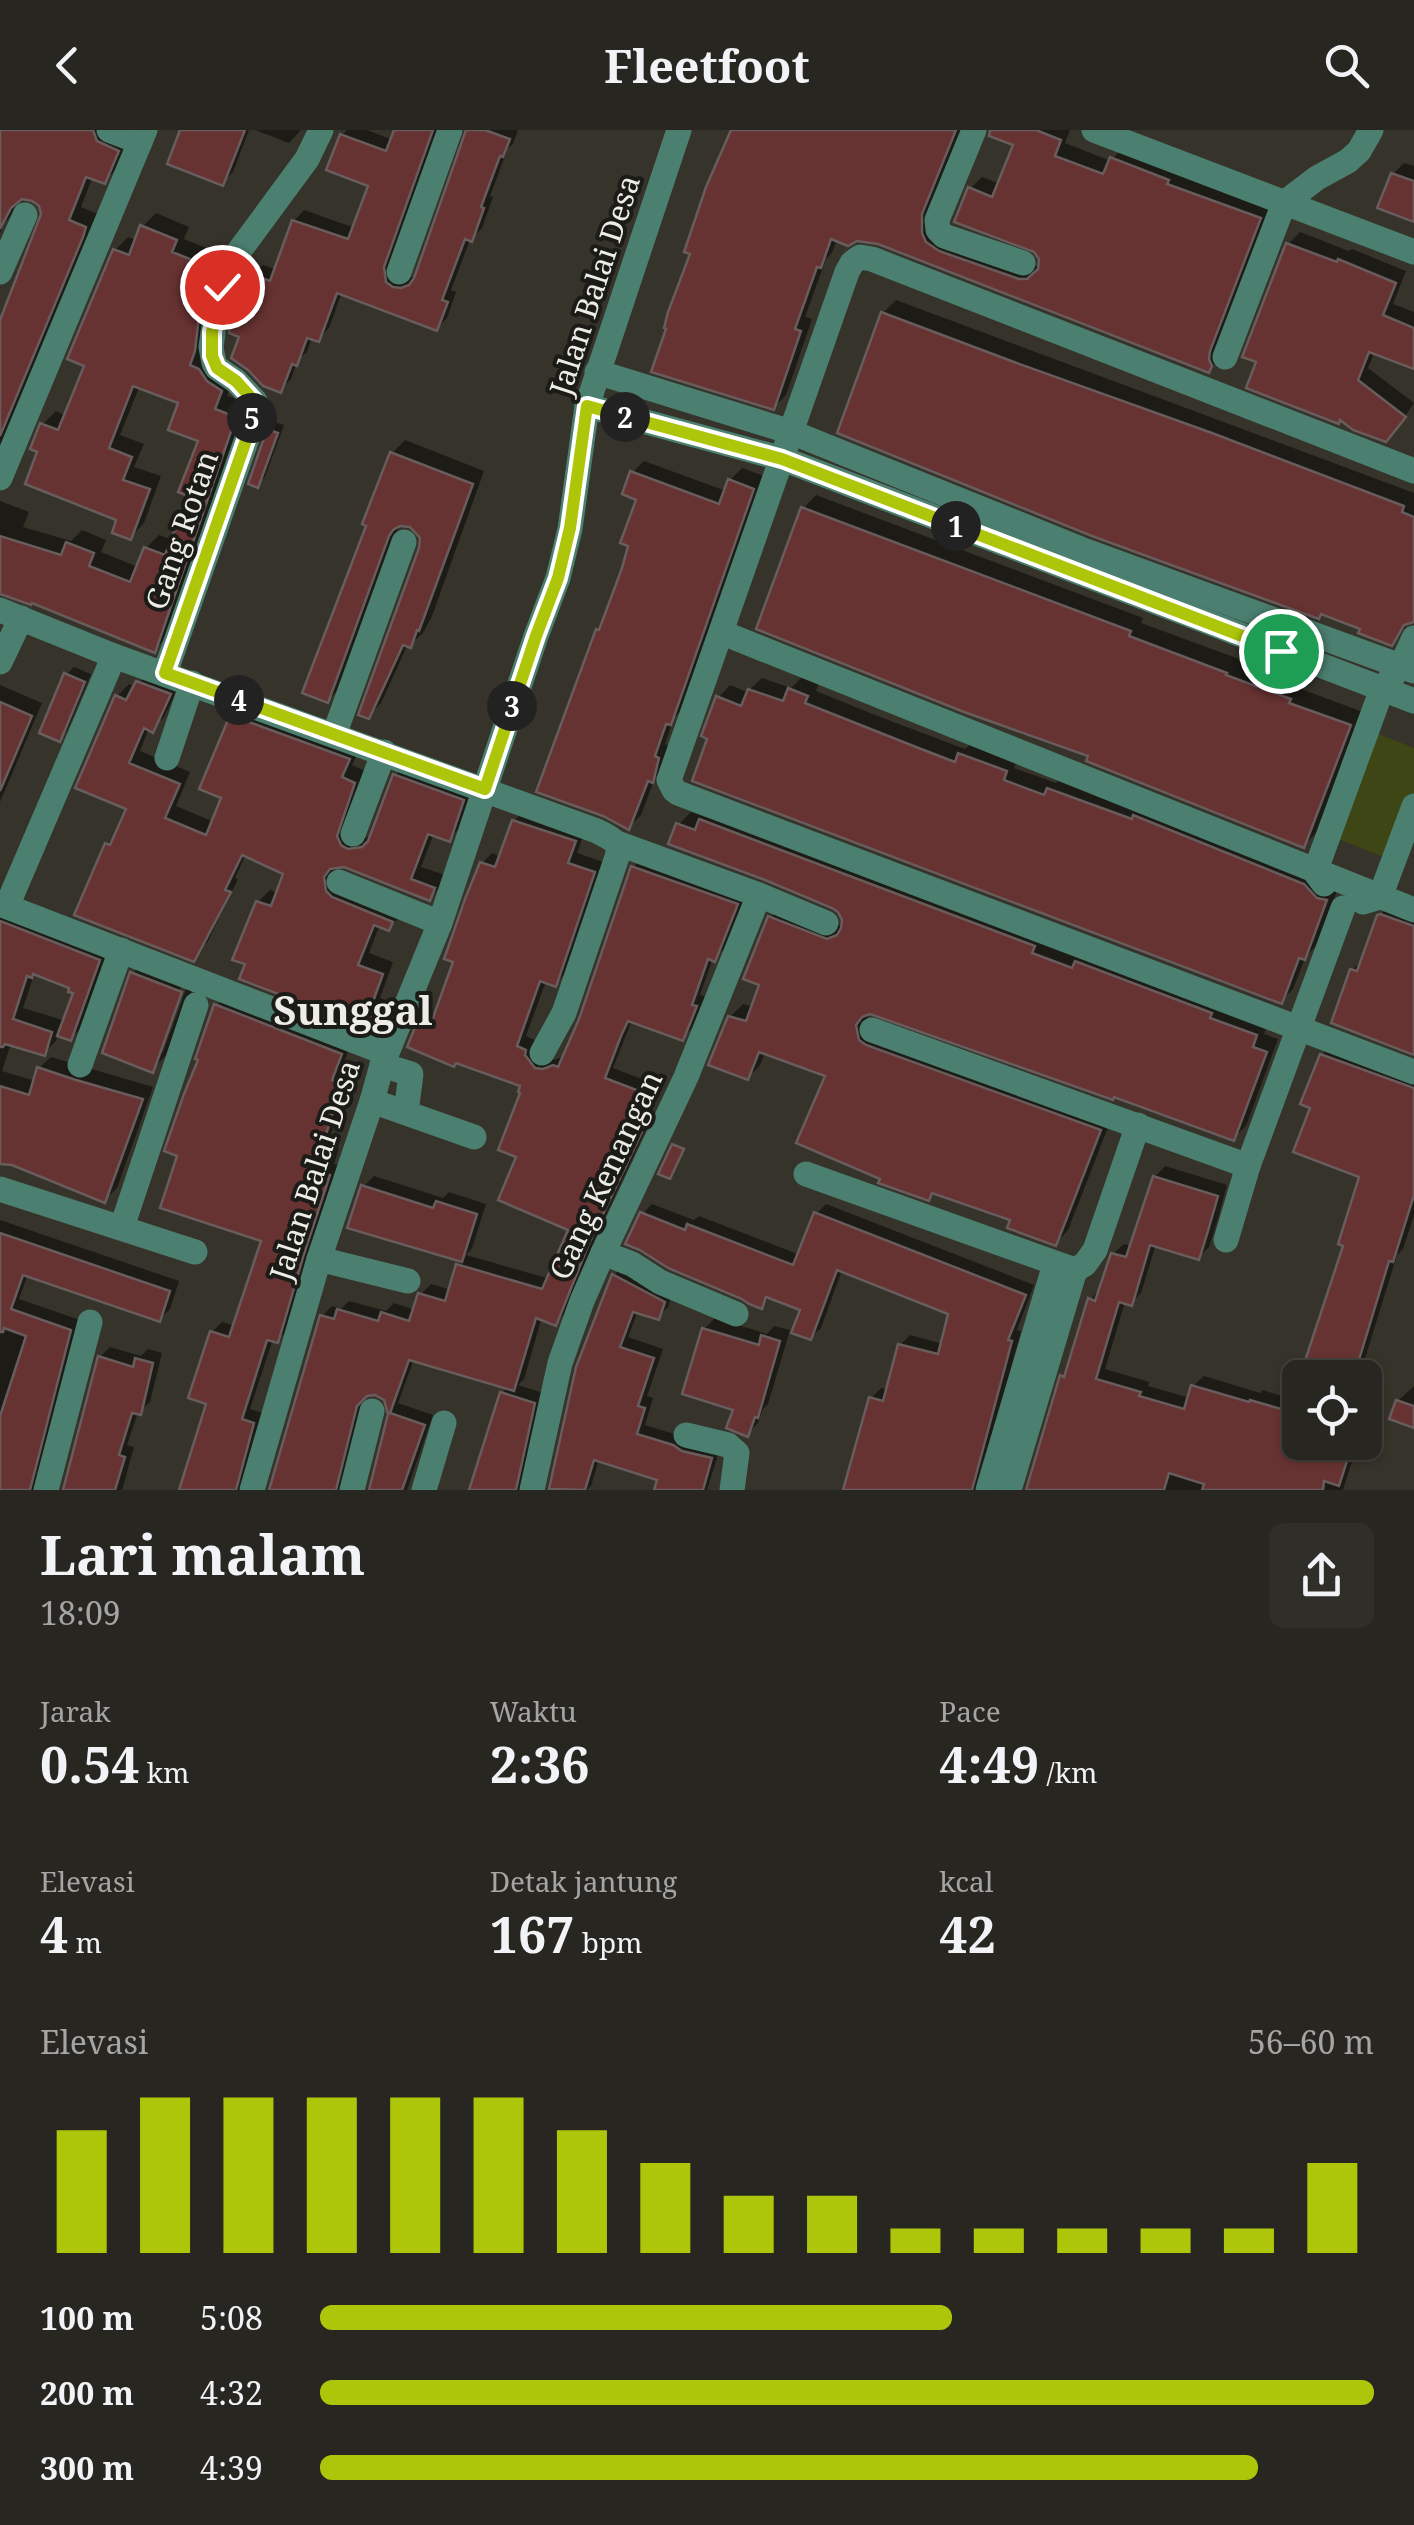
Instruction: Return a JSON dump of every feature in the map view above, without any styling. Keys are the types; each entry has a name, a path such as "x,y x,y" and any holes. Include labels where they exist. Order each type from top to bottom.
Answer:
{"street":[{"path":"0,478 142,136 110,130"},
{"name":"Gang Rotan","path":"165,673 251,426 255,402 217,368 212,356 217,304 237,254 307,159 320,130"},
{"path":"399,272 450,130"},
{"name":"Jalan Balai Desa","path":"252,1490 319,1260 384,1059 440,923 558,578 570,528 587,406 678,130"},
{"path":"974,130 936,225 944,236 1024,263"},
{"path":"1094,130 1414,252"},
{"path":"1225,356 1284,203 1317,178 1348,162 1370,130"},
{"path":"0,272 25,215"},
{"path":"1414,471 866,257 855,259 847,272 670,776 670,784 678,793 1414,1072"},
{"path":"597,372 791,432 1083,563 1414,701"},
{"path":"587,406 782,459 1408,669"},
{"path":"334,735 404,542"},
{"path":"0,662 11,614 114,656 597,830 617,843 760,894 826,923"},
{"path":"722,633 1414,910"},
{"path":"1315,872 1382,689 1408,669 1414,638"},
{"path":"114,656 3,905 384,1059 411,1074 406,1112"},
{"path":"167,758 192,683"},
{"path":"352,834 384,752"},
{"path":"1380,898 1414,806"},
{"path":"542,1053 573,990 620,848 617,843"},
{"path":"1315,872 1342,908"},
{"path":"339,882 440,923"},
{"name":"Gang Kenangan","path":"532,1490 560,1363 602,1253 686,1077 760,894"},
{"path":"1342,908 1380,898"},
{"path":"1226,1240 1248,1166 1342,908"},
{"path":"80,1065 121,950"},
{"path":"122,1227 196,1004"},
{"path":"872,1030 1248,1166"},
{"path":"372,1101 474,1137"},
{"path":"806,1174 1065,1267 1085,1264 1094,1250 1138,1125"},
{"path":"0,1189 195,1252"},
{"path":"602,1253 736,1314"},
{"path":"319,1260 408,1281"},
{"path":"999,1487 1065,1267"},
{"path":"46,1490 90,1322"},
{"path":"352,1490 372,1411"},
{"path":"424,1490 444,1424"},
{"path":"686,1435 728,1445 737,1453 732,1490"}],"green space":[{"path":"1374,732 1414,748 1414,802 1391,860 1333,837"}],"building":[{"path":"0,130 93,130 97,141 119,151 105,184 86,177 69,220 86,227 83,237 0,436 0,320 41,214 39,206 22,199 11,208 0,229"},
{"path":"180,130 245,130 223,186 167,164"},
{"path":"394,130 433,130 384,267 386,282 401,288 414,278 466,130 485,130 510,139 481,207 484,208 472,242 465,239 442,300 448,302 437,331 337,293 319,342 307,338 281,393 263,386 231,358 239,337 229,333 233,307 243,280 248,282 251,274 270,281 292,220 348,239 368,186 326,170 340,134 386,151"},
{"path":"731,130 956,130 922,214 922,233 926,242 939,251 1019,279 1027,279 1038,269 1039,259 1034,252 954,222 968,187 992,197 1013,145 989,136 990,130 1036,130 1061,140 1055,156 1103,174 1110,157 1169,180 1167,184 1261,218 1210,351 1209,373 878,244 857,241 848,246 831,239 795,329 801,331 774,410 651,372 690,254 684,252"},
{"path":"1391,173 1414,181 1414,222 1377,208"},
{"path":"140,225 177,240 172,252 213,268 201,299 190,365 222,391 215,409 236,417 155,653 0,594 0,536 61,555 66,542 94,553 89,566 130,582 144,547 165,555 188,496 178,492 198,441 168,430 178,403 133,386 109,448 132,457 123,480 150,489 131,540 112,533 116,520 25,484 37,452 30,449 40,423 58,430 84,366 67,359 113,249 129,255"},
{"path":"1286,243 1396,283 1383,315 1414,328 1414,369 1369,352 1358,380 1406,417 1386,442 1353,430 1340,420 1339,424 1246,388 1256,362 1242,357"},
{"path":"881,312 1404,506 1402,512 1414,517 1414,622 1404,625 1392,646 1321,614 1319,619 1092,536 837,433"},
{"path":"267,429 278,433 258,488 248,484"},
{"path":"390,452 473,484 419,631 411,648 403,645 369,719 358,715 419,548 420,538 410,527 400,526 389,536 328,703 302,693"},
{"path":"630,471 719,504 728,479 754,489 671,725 666,724 655,756 659,758 653,783 648,781 629,830 603,816 536,792 622,568 628,546 620,543 636,500 622,494"},
{"path":"801,507 1131,631 1129,636 1351,725 1304,848 1086,761 1088,756 964,712 756,629"},
{"path":"64,673 85,682 60,742 39,733"},
{"path":"136,681 171,694 153,733 144,728 129,763 180,784 165,818 206,835 221,798 199,789 230,715 350,759 342,777 355,783 337,836 348,849 362,847 368,841 393,774 464,800 450,842 428,834 411,879 435,888 430,901 344,867 330,869 324,877 326,891 332,897 393,922 389,931 374,925 358,965 383,974 370,1010 385,1016 378,1032 239,979 245,964 232,960 256,901 271,906 283,874 242,855 225,890 231,892 194,962 74,915 105,843 110,845 126,809 75,788 115,695 126,700"},
{"path":"788,688 808,696 805,703 955,762 958,753 1007,771 1004,780 1044,795 1047,788 1132,819 1133,815 1304,884 1317,898 1327,900 1305,960 1299,958 1282,1004 692,781 707,739 701,736 716,696 741,706 748,689 783,701"},
{"path":"0,702 32,716 0,791"},
{"path":"699,819 1035,946 1032,953 1072,968 1075,961 1212,1013 1210,1018 1257,1035 1253,1047 1267,1052 1234,1141 870,1014 856,1025 859,1040 866,1045 1101,1130 1056,1246 1007,1228 1010,1220 932,1193 929,1201 878,1183 880,1179 796,1143 825,1076 759,1052 748,1080 708,1065 728,1016 746,1021 759,985 743,979 768,916 827,939 837,935 842,920 832,908 668,844 676,823 695,830"},
{"path":"512,820 576,841 568,863 595,872 556,987 540,981 517,1046 526,1050 525,1055 535,1068 558,1067 579,1019 631,866 738,904 715,962 708,959 692,1005 697,1006 683,1041 628,1021 621,1036 605,1078 652,1096 639,1130 642,1132 588,1246 556,1326 536,1318 514,1391 409,1360 390,1413 425,1425 402,1490 369,1490 388,1414 384,1400 375,1395 367,1396 357,1406 336,1490 269,1490 320,1315 334,1319 337,1309 378,1321 381,1312 409,1321 418,1293 445,1301 456,1264 542,1289 568,1230 498,1200 516,1157 498,1150 520,1086 456,1063 454,1067 407,1047 418,1020 430,1026 453,962 444,959 465,899 480,862 495,867"},
{"path":"1380,914 1414,926 1414,1055 1331,1023 1350,969 1357,971"},
{"path":"0,921 100,960 71,1041 57,1036 73,993 33,974 32,978 27,976 13,1019 52,1032 45,1056 5,1044 0,1047"},
{"path":"130,972 182,992 153,1073 102,1053"},
{"path":"214,1004 342,1054 332,1080 342,1083 320,1154 331,1158 325,1174 330,1175 278,1343 267,1340 242,1419 254,1423 236,1490 179,1490 206,1404 188,1398 210,1331 229,1337 261,1241 160,1208 177,1156 164,1151"},
{"path":"1320,1054 1414,1088 1414,1195 1359,1360 1305,1360 1343,1246 1338,1244 1359,1177 1293,1152 1310,1108 1300,1104"},
{"path":"37,1067 143,1099 105,1203 12,1165 0,1164 0,1086 29,1095"},
{"path":"672,1144 684,1149 670,1179 658,1174"},
{"path":"1153,1176 1218,1196 1199,1260 1150,1245 1132,1306 1119,1302 1096,1379 1184,1409 1191,1385 1281,1409 1282,1406 1282,1460 1347,1460 1339,1486 1324,1481 1323,1490 1202,1490 1204,1484 1169,1473 1164,1490 1026,1490 1088,1298 1095,1301 1111,1253 1126,1257"},
{"path":"361,1185 433,1208 436,1201 477,1214 462,1262 347,1228"},
{"path":"640,1212 685,1230 687,1224 793,1265 814,1212 1026,1295 1008,1340 1012,1341 972,1490 843,1490 869,1397 883,1401 898,1344 938,1354 948,1314 837,1270 811,1340 791,1333 800,1310 766,1297 762,1309 668,1268 625,1244"},
{"path":"0,1233 170,1291 160,1322 23,1275 11,1309 71,1330 30,1490 0,1490 0,1416 26,1336 4,1328 0,1332"},
{"path":"612,1274 665,1302 659,1320 633,1312 620,1347 654,1358 638,1406 645,1408 637,1434 712,1458 703,1490 654,1490 657,1480 594,1460 585,1490 549,1489 576,1367"},
{"path":"702,1328 759,1345 761,1335 780,1341 758,1418 755,1417 748,1437 726,1428 733,1410 682,1394"},
{"path":"98,1356 133,1367 135,1358 153,1363 141,1415 132,1413 119,1455 125,1457 115,1490 63,1490"},
{"path":"500,1392 535,1403 516,1490 469,1490"},
{"path":"1396,1400 1414,1406 1414,1428 1389,1419"}],"district":[{"name":"Sunggal","path":"353,1009"}],"route":[{"path":"222,287 212,332 212,356 217,368 255,402 251,426 165,673 485,789 558,578 570,528 587,406 782,459 1281,651"}]}
